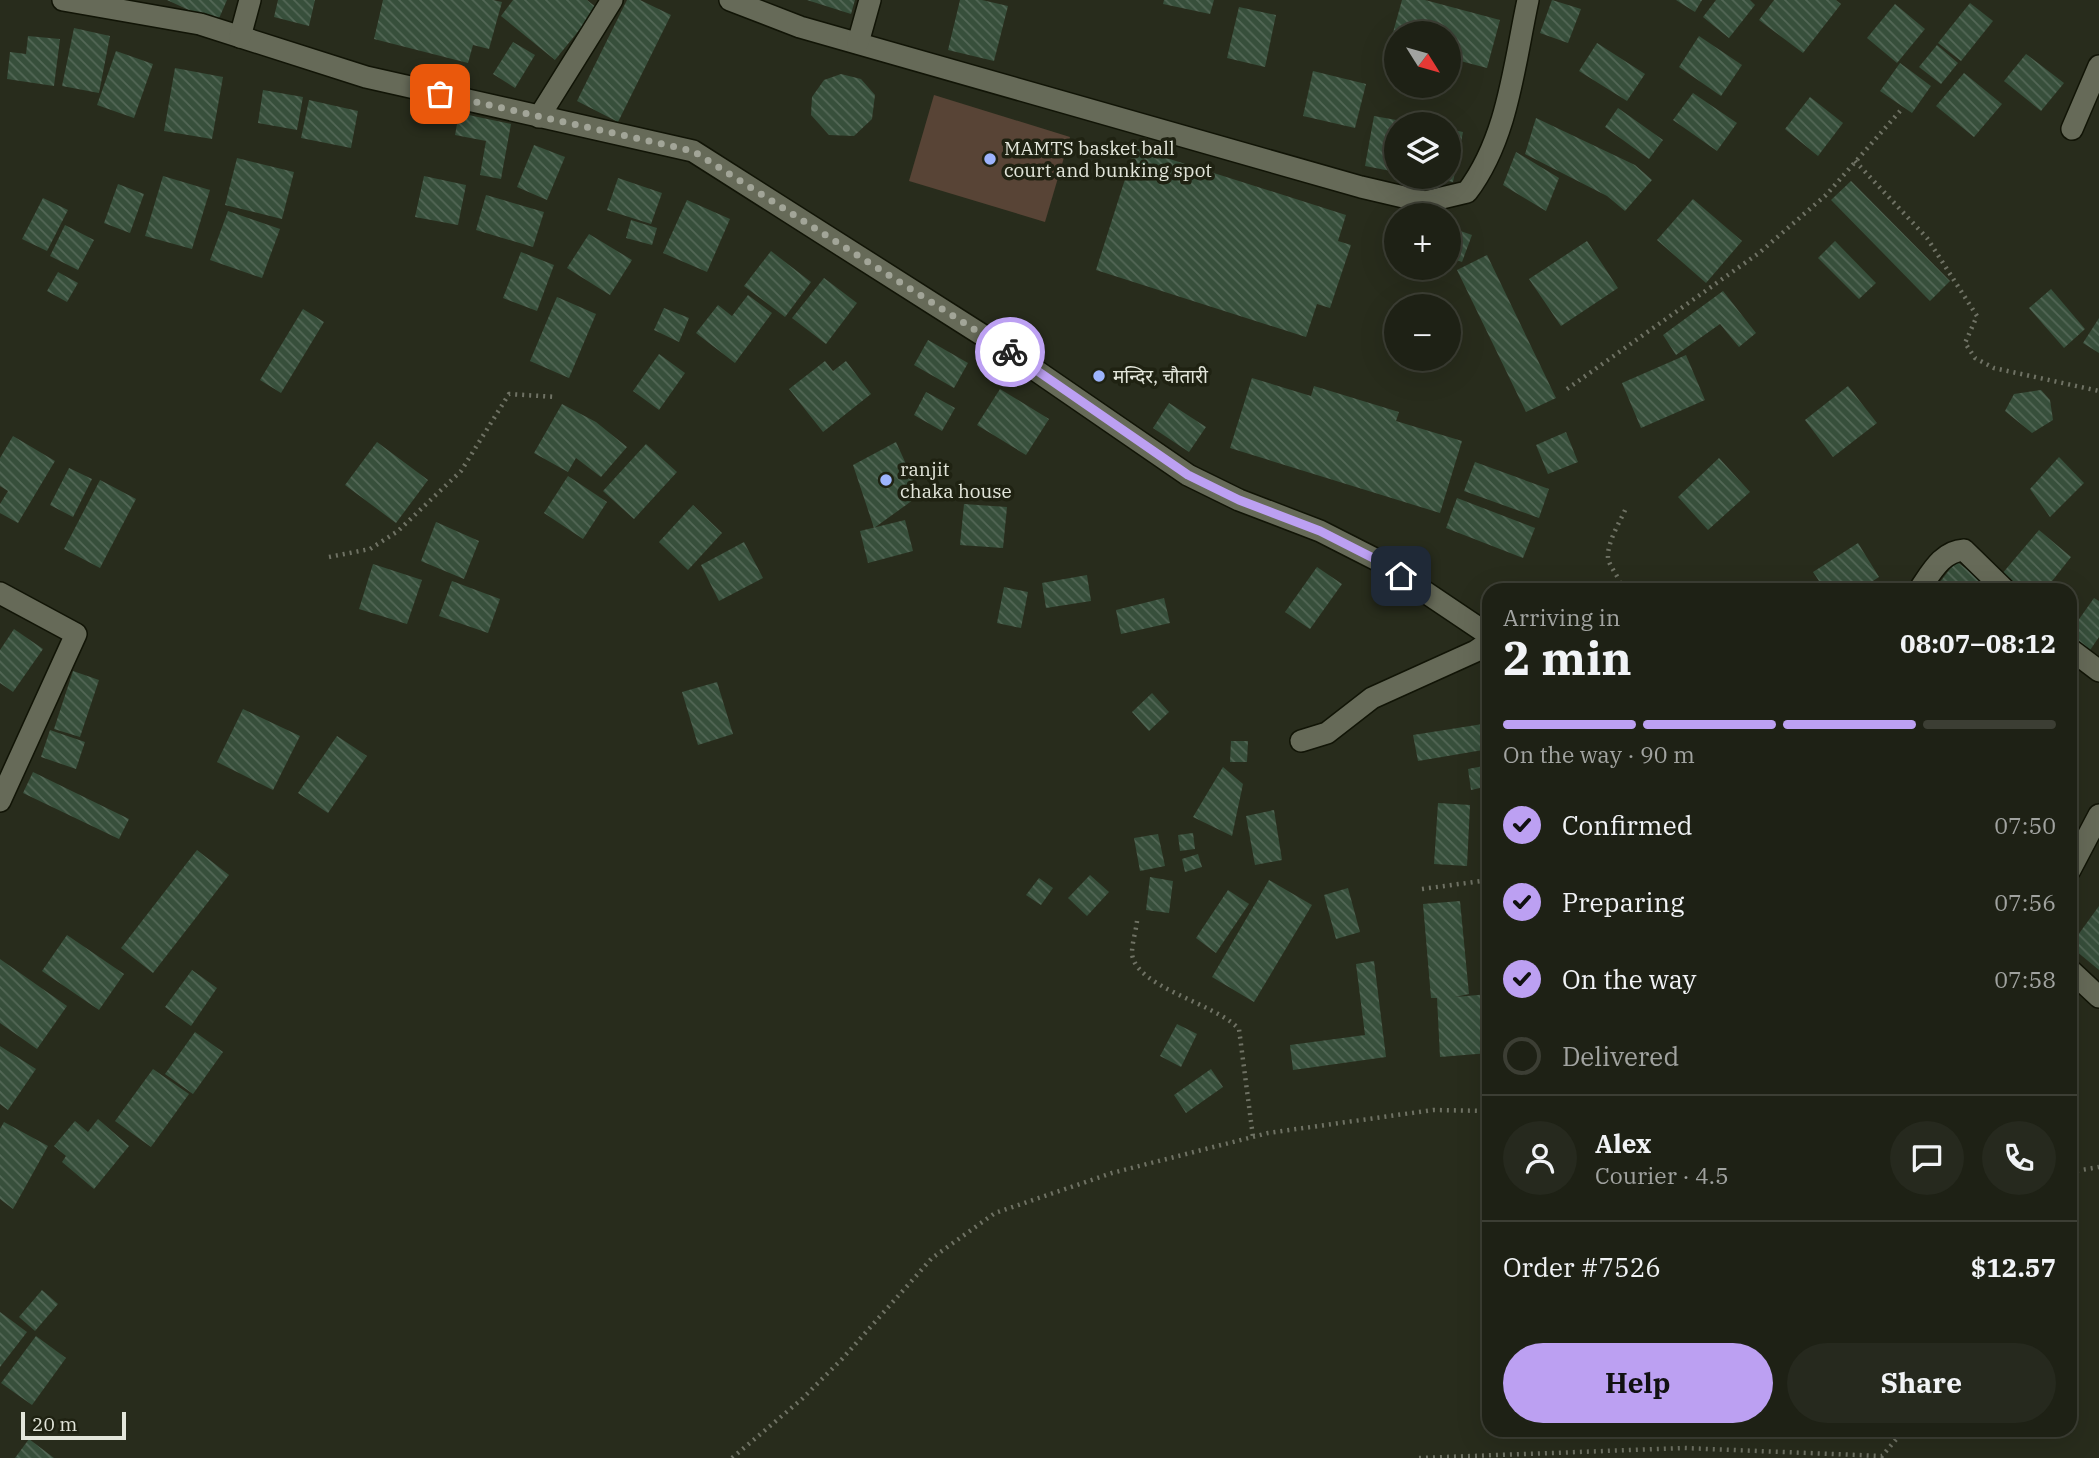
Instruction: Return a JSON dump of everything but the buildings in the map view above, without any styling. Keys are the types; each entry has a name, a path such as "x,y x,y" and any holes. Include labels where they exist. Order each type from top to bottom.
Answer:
{"street":[{"path":"63,0 200,24 366,77 693,151 1009,352 1188,475 1239,500 1320,531 1379,561 1482,630"},
{"path":"240,37 250,0"},
{"path":"539,117 612,0"},
{"path":"730,0 800,27 1113,118 1424,202 1467,192 1485,168 1503,119 1528,0"},
{"path":"858,43 870,0"},
{"path":"2072,129 2099,66"},
{"path":"1924,583 1939,562 1953,551 1964,550 1998,583"},
{"path":"0,593 76,634 0,801"},
{"path":"1301,741 1327,733 1372,698 1482,647"},
{"path":"2077,654 2099,671"},
{"path":"2077,857 2099,815"},
{"path":"2077,977 2099,997"}],"path":[{"path":"1567,389 1759,253 1826,195 1900,111"},
{"path":"1855,161 1927,238 1977,316 1965,343 1975,358 1993,368 2099,391"},
{"path":"329,557 370,550 398,531 461,471 509,394 557,397"},
{"path":"1621,583 1608,558 1612,540 1626,508"},
{"path":"1422,889 1482,881"},
{"path":"1137,921 1132,954 1137,969 1148,979 1227,1016 1239,1029 1253,1137"},
{"path":"732,1458 802,1399 842,1359 932,1258 995,1213 1112,1173 1253,1137 1433,1110 1482,1111"},
{"path":"2077,1171 2099,1167"},
{"path":"1419,1458 1684,1448 1882,1456 1899,1437"}],"shaded area":[{"name":"MAMTS basket ball court and bunking spot","path":"934,95 1070,137 1045,222 909,181"}],"way so far":[{"path":"440,94 693,151 1010,352"}],"place":[{"name":"MAMTS basket ball court and bunking spot","path":"990,159"},
{"name":"मन्दिर, चौतारी","path":"1099,376"},
{"name":"ranjit chaka house","path":"886,480"}],"route":[{"path":"1010,352 1188,475 1239,500 1320,531 1379,561 1401,576"}]}
